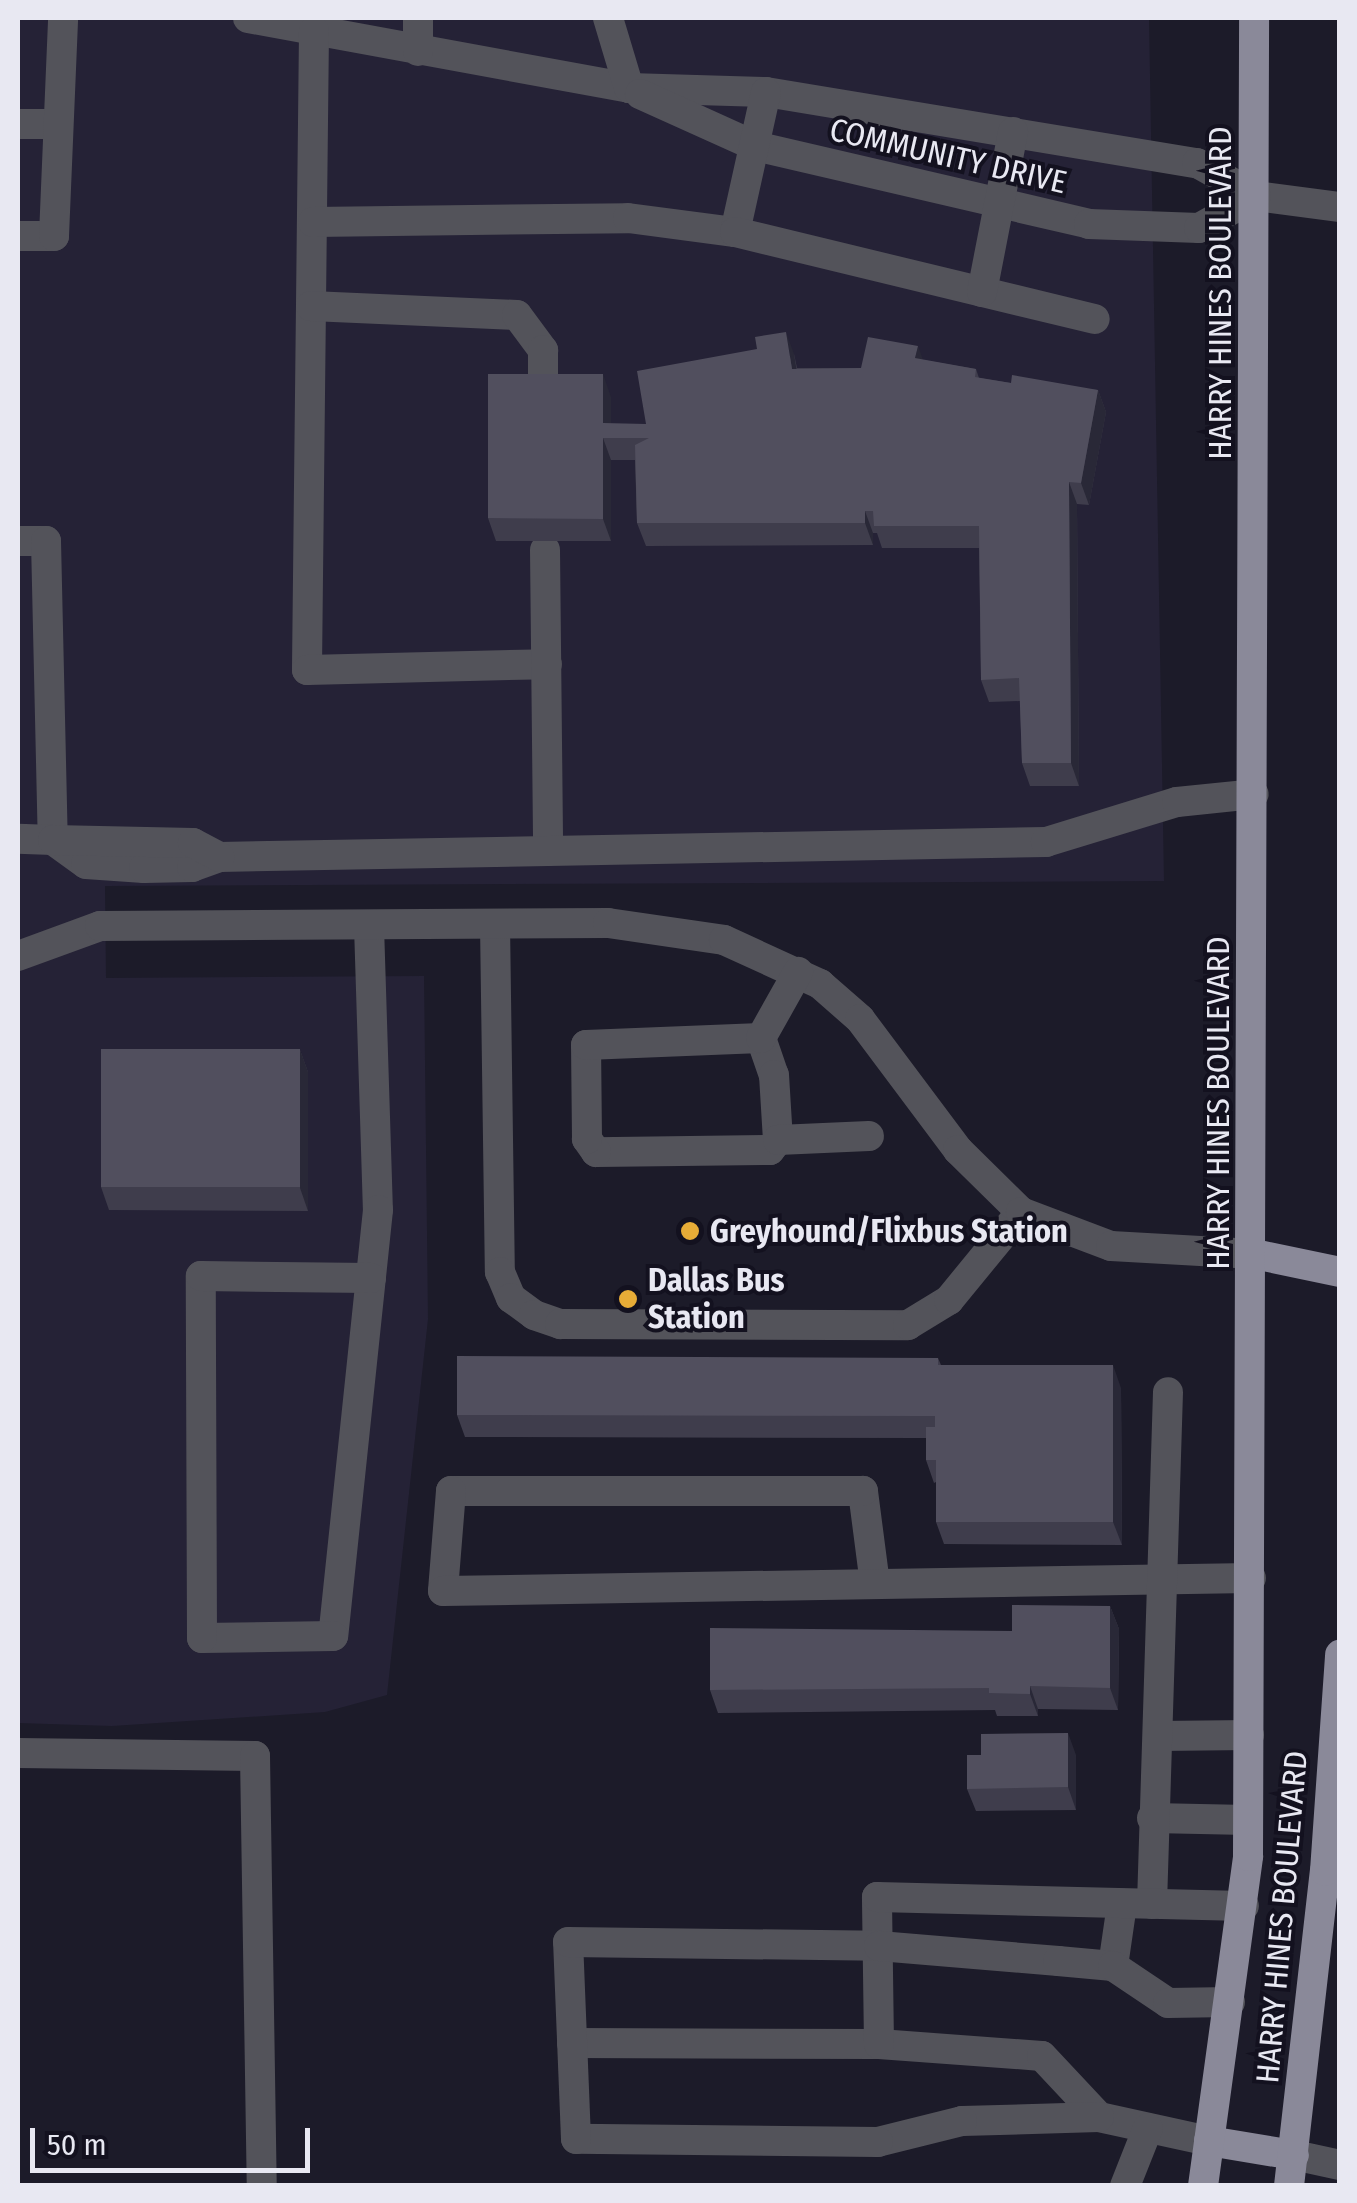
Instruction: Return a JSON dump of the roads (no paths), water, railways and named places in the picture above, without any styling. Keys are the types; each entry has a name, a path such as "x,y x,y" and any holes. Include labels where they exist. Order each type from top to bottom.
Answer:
{"main road":[{"name":"HARRY HINES BOULEVARD","path":"1202,2186 1244,1906 1248,1820 1254,1254 1254,18"},
{"path":"1254,1254 1340,1272"},
{"name":"HARRY HINES BOULEVARD","path":"1289,2186 1325,1871 1340,1656"},
{"path":"1209,2140 1294,2155"}],"street":[{"path":"18,236 54,236 64,18"},
{"name":"COMMUNITY DRIVE","path":"248,18 628,88 766,92 1198,163 1256,196 1340,207"},
{"path":"418,18 418,51"},
{"path":"608,18 628,88"},
{"path":"314,32 307,670 547,664"},
{"name":"COMMUNITY DRIVE","path":"628,88 754,146 1000,208 1089,224 1186,230 1256,196"},
{"path":"736,232 766,92"},
{"path":"18,124 57,124"},
{"path":"982,292 1014,132"},
{"path":"313,222 628,218 736,232 1095,319"},
{"path":"310,306 516,314 543,350 543,387"},
{"path":"18,541 46,541 53,840"},
{"path":"545,550 548,851"},
{"path":"18,839 192,843 219,857 1046,842 1177,802 1254,794"},
{"path":"18,956 100,926 494,924 670,928 724,940 798,972 860,1019 958,1150 1021,1212 1111,1246 1254,1254"},
{"path":"494,924 500,1272 512,1298 534,1314 560,1324 908,1325 949,1300 1021,1212"},
{"path":"369,926 378,1210 371,1278 332,1636 202,1638 202,1276 371,1278"},
{"path":"761,1038 586,1045 587,1139 596,1152 770,1150 778,1140 774,1075 761,1038 798,972"},
{"path":"778,1140 869,1136"},
{"path":"1112,1966 1137,1904 1152,1818 1168,1392"},
{"path":"876,1584 864,1491 451,1491 443,1591 1251,1578"},
{"path":"1158,1736 1249,1735"},
{"path":"18,1753 255,1756 262,2186"},
{"path":"1152,1818 1248,1820"},
{"path":"879,2044 876,1896 1244,1906"},
{"path":"1209,2140 1099,2117 962,2121 878,2142 576,2139 568,1942 879,1946 1112,1966 1168,2003 1230,2002"},
{"path":"572,2043 879,2044 1042,2056 1099,2117"},
{"path":"1125,2186 1148,2128"},
{"path":"1294,2155 1340,2165"}],"place":[{"name":"Greyhound/Flixbus Station","path":"690,1231"},
{"name":"Dallas Bus Station","path":"628,1299"}]}
